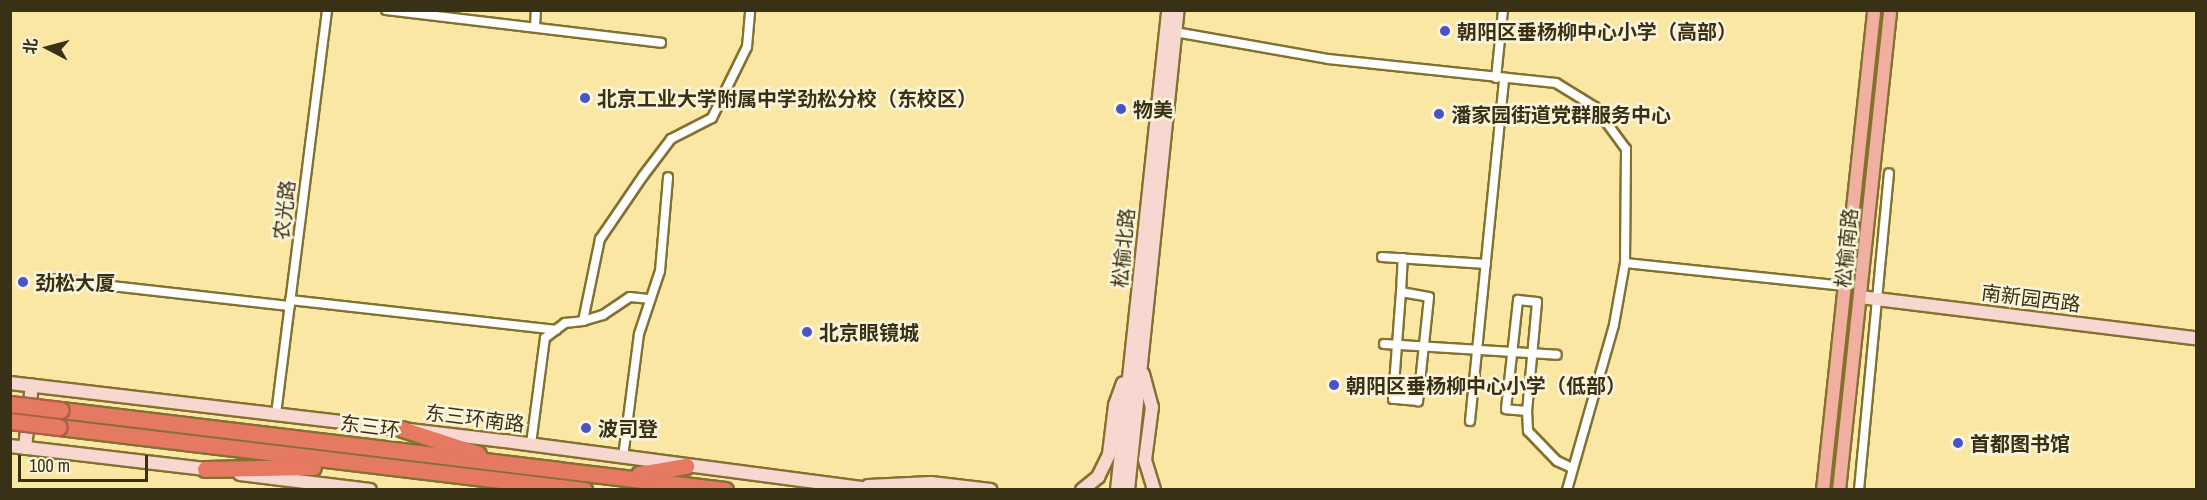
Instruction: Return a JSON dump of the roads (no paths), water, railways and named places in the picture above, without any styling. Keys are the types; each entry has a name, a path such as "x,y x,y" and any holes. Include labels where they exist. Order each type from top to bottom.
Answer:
{"highway":[{"name":"东三环","path":"10,404 725,489"},
{"name":"东三环","path":"10,421 365,466 584,489"},
{"path":"402,429 510,464"},
{"path":"206,469 365,466"},
{"path":"620,477 686,466"}],"main road":[{"name":"松榆南路","path":"1823,489 1874,10"},
{"name":"松榆南路","path":"1839,489 1890,10"}],"street":[{"name":"农光路","path":"276,414 327,10"},
{"path":"386,10 662,43"},
{"path":"535,27 536,10"},
{"path":"583,321 600,239 671,139 712,118 747,47 750,10"},
{"name":"松榆北路","path":"1128,489 1135,366 1168,10"},
{"name":"松榆北路","path":"1117,489 1135,366 1178,10"},
{"path":"1470,421 1486,264 1503,10"},
{"path":"1175,32 1328,59 1556,83 1595,107 1626,149 1625,262 1614,325 1570,467 1567,489"},
{"path":"1859,489 1889,173"},
{"path":"623,457 639,333 648,299 660,272 668,177"},
{"path":"1382,257 1486,264"},
{"path":"1401,292 1429,297 1419,401 1394,399 1403,258"},
{"path":"1625,262 1845,286"},
{"path":"49,279 556,330"},
{"path":"531,444 545,338 565,323 603,315 630,297 648,299"},
{"name":"南新园西路","path":"1860,297 2196,338"},
{"path":"1527,411 1506,409 1518,300 1537,302 1527,411 1528,431 1557,462 1570,467"},
{"path":"1384,344 1477,353 1557,355"},
{"path":"1082,489 1098,477 1109,454 1115,405 1135,366"},
{"path":"1135,366 1152,407 1145,460 1154,489"},
{"name":"东三环南路","path":"10,383 531,444 686,466 869,488 931,483 991,489"},
{"path":"26,448 32,386"},
{"path":"10,446 342,488 370,489"}],"place":[{"name":"朝阳区垂杨柳中心小学（高部）","path":"1445,31"},
{"name":"北京工业大学附属中学劲松分校（东校区）","path":"585,98"},
{"name":"物美","path":"1121,109"},
{"name":"潘家园街道党群服务中心","path":"1439,114"},
{"name":"劲松大厦","path":"23,282"},
{"name":"北京眼镜城","path":"807,332"},
{"name":"朝阳区垂杨柳中心小学（低部）","path":"1334,385"},
{"name":"波司登","path":"586,428"},
{"name":"首都图书馆","path":"1958,443"}]}
